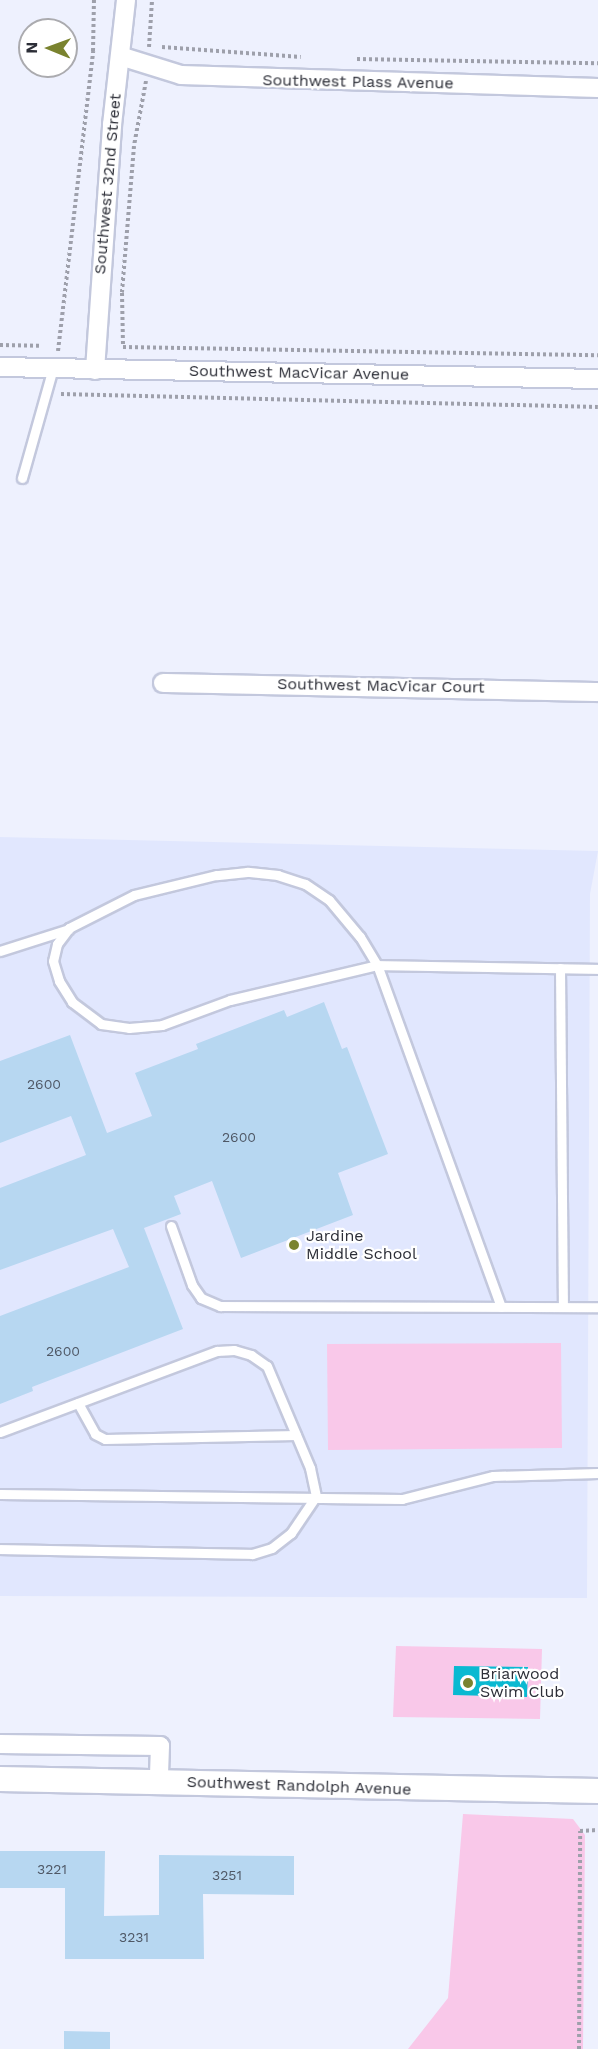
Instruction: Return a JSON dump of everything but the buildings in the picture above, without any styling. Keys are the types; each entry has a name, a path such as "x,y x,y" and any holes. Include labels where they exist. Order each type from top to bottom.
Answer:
{"street":[{"name":"Southwest 32nd Street","path":"95,369 103,229 126,0"},
{"name":"Southwest Plass Avenue","path":"120,56 181,75 263,80 598,88"},
{"name":"Southwest MacVicar Avenue","path":"0,368 598,379"},
{"name":"Southwest MacVicar Court","path":"164,683 598,692"},
{"path":"0,1744 160,1746 159,1782"},
{"name":"Southwest Randolph Avenue","path":"0,1779 598,1791"}],"lane":[{"path":"22,478 54,369"},
{"path":"0,951 69,928 134,895 181,882 247,872 305,884 329,900 360,937 377,965 501,1307"},
{"path":"69,928 57,944 53,961 59,981 72,1002 101,1024 120,1027 162,1025 230,1000 377,965 598,969"},
{"path":"560,968 563,1307"},
{"path":"171,1226 192,1285 201,1298 220,1306 598,1307"},
{"path":"0,1432 217,1351 234,1350 251,1354 267,1366 296,1435 316,1496"},
{"path":"78,1403 95,1434 105,1439 296,1435"},
{"path":"0,1494 316,1496 402,1499 493,1476 598,1473"},
{"path":"0,1549 252,1554 272,1548 291,1533 316,1496"}],"path":[{"path":"94,0 93,51 54,369 61,396 598,407"},
{"path":"152,0 148,65 134,147 122,293 123,347 598,355"},
{"path":"150,45 183,51 307,57"},
{"path":"352,59 598,63"},
{"path":"579,2049 580,1831 598,1830"}],"shaded area":[{"name":"Jardine Middle School","path":"0,837 598,851 590,894 587,1598 0,1596"},
{"path":"561,1343 562,1448 328,1450 327,1344"},
{"name":"Briarwood Swim Club","path":"396,1646 542,1649 540,1719 393,1717"},
{"path":"463,1814 573,1819 585,1835 583,2049 408,2049 448,1998"}],"water":[{"path":"454,1666 528,1667 527,1697 453,1695"}],"place":[{"name":"Jardine Middle School","path":"294,1245"},
{"name":"Briarwood Swim Club","path":"468,1683"}]}
